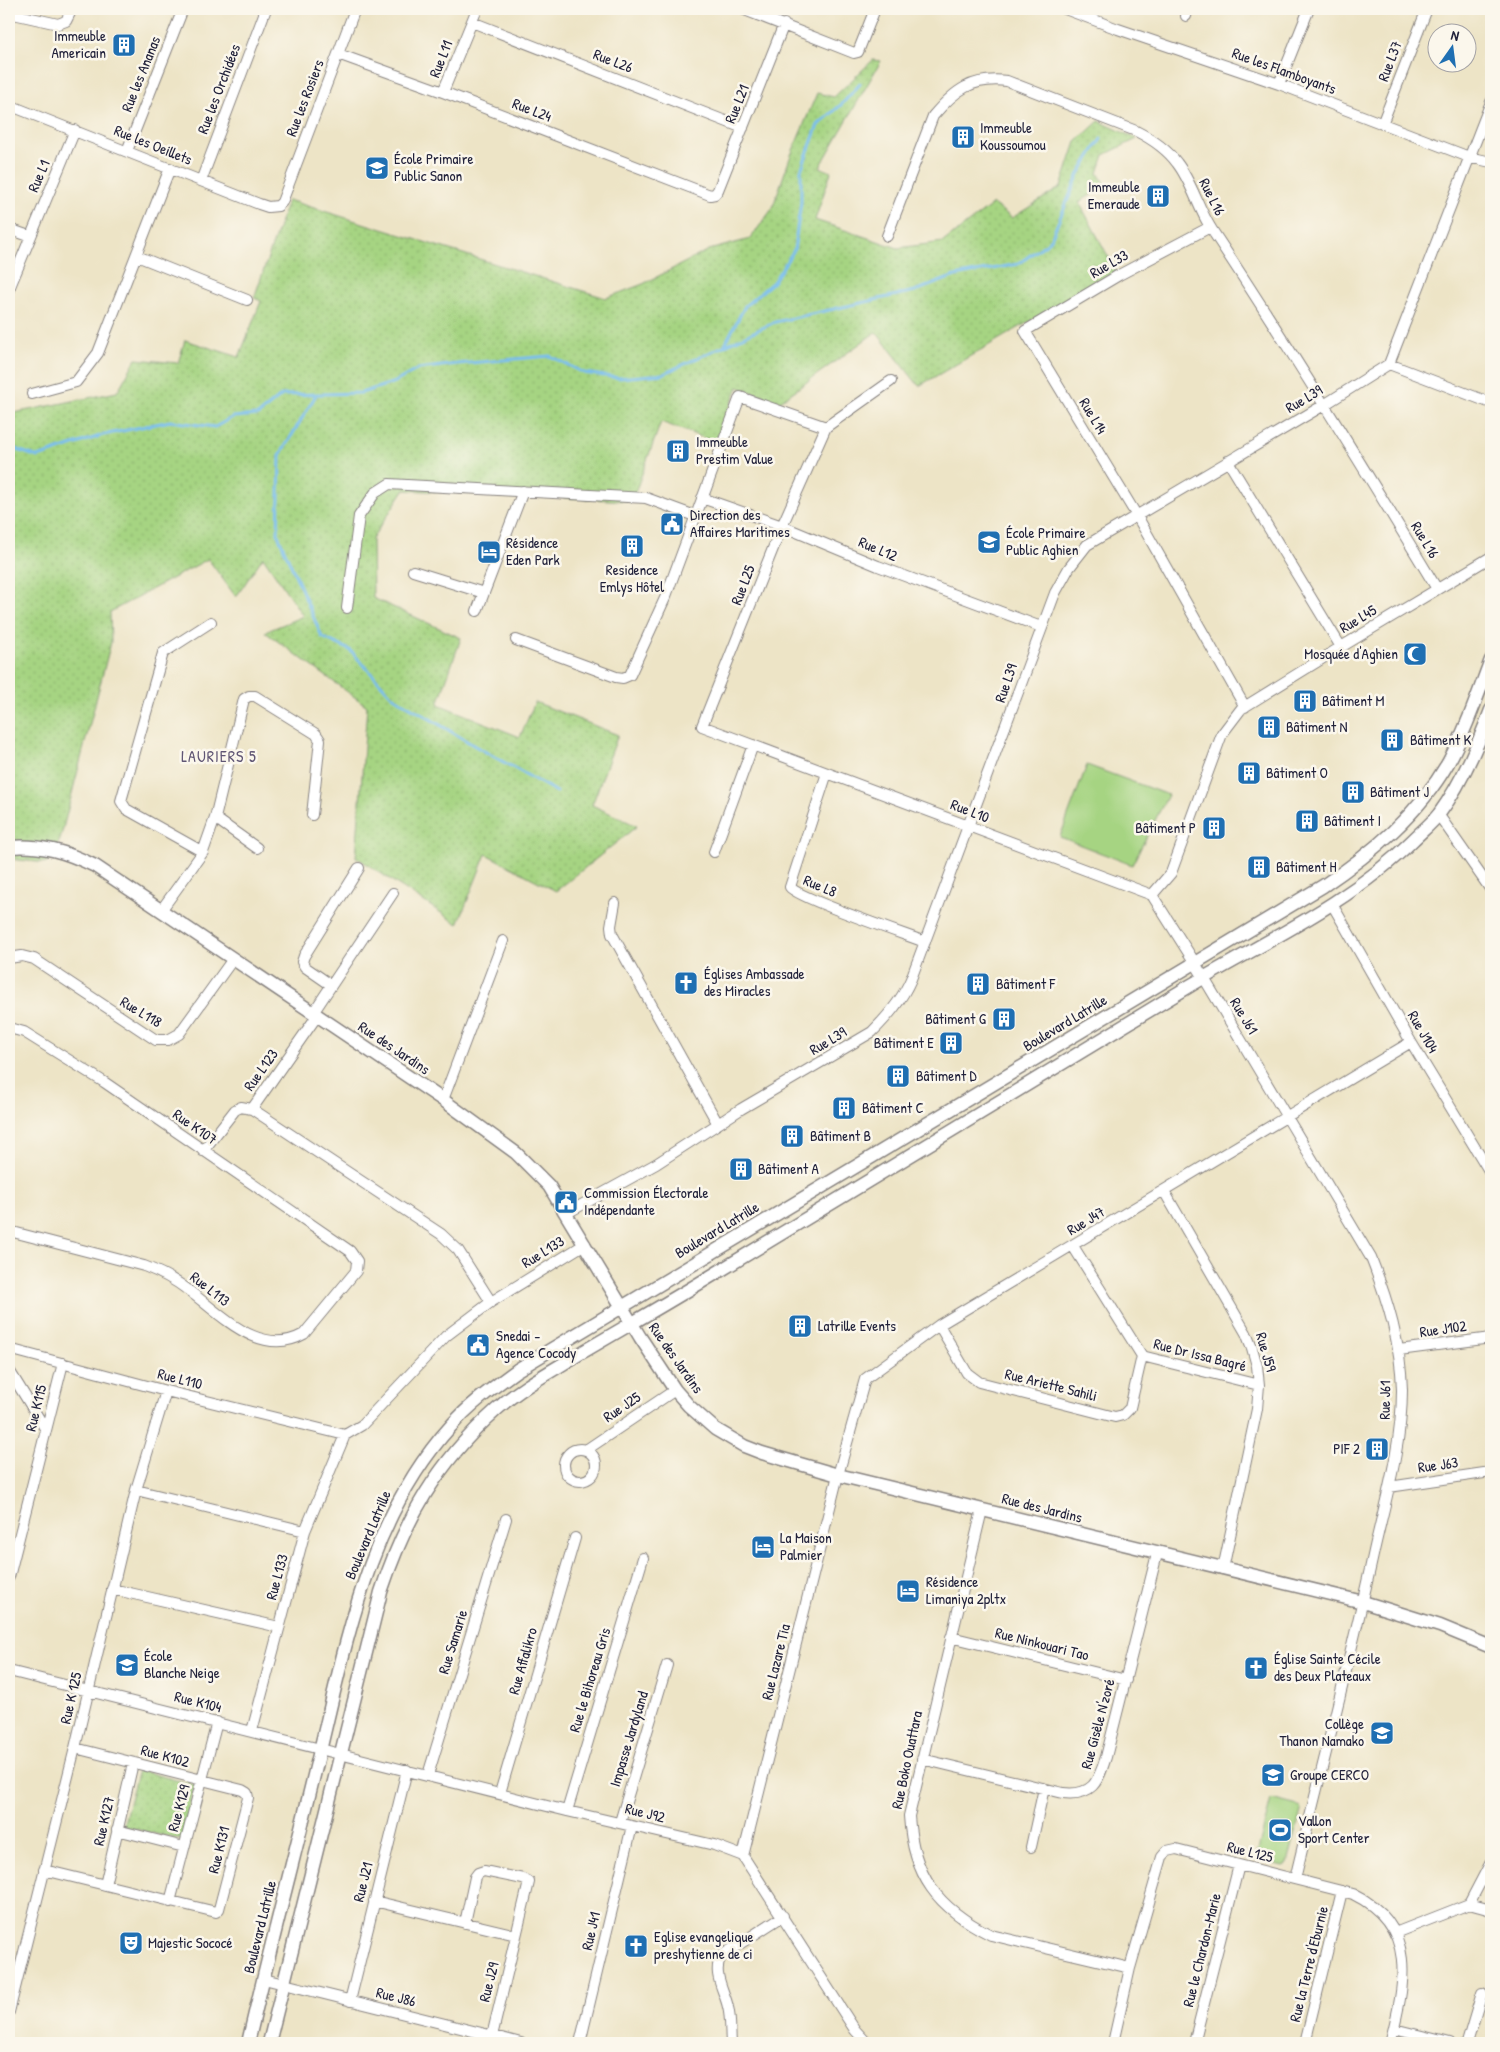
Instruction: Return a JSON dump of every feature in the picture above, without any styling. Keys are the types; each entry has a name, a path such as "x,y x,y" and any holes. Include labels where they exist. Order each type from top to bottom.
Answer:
{"main road":[{"name":"Boulevard Latrille","path":"248,2042 338,1676 362,1587 374,1555 404,1491 450,1426 486,1394 518,1370 1323,886 1368,855 1424,800 1462,734 1491,660"},
{"name":"Boulevard Latrille","path":"269,2043 381,1592 392,1559 420,1500 440,1470 467,1438 498,1408 529,1385 1204,978 1332,904 1380,870 1438,814 1462,776 1491,710"},
{"name":"Rue des Jardins","path":"9,847 50,848 72,854 95,866 162,909 443,1100 516,1153 549,1186 567,1213 621,1307 676,1390 715,1429 744,1446 838,1475 1157,1554 1294,1584 1363,1602 1440,1626 1491,1647"}],"street":[{"path":"9,13 58,24 66,21 72,9"},
{"name":"Rue les Ananas","path":"127,150 183,9"},
{"name":"Rue les Orchidées","path":"201,181 266,9"},
{"name":"Rue les Rosiers","path":"284,198 355,9"},
{"name":"Rue L11","path":"443,92 477,9"},
{"path":"742,9 854,52 858,52 875,9"},
{"name":"Rue les Flamboyants","path":"1065,9 1279,84 1468,157 1491,162"},
{"path":"1279,84 1309,9"},
{"name":"Rue L37","path":"1382,124 1427,9"},
{"name":"Rue L26","path":"472,22 743,128"},
{"name":"Rue L21","path":"715,194 784,24"},
{"name":"Rue L24","path":"338,54 443,92 710,195 715,194"},
{"name":"Rue L16","path":"887,236 933,116 946,100 961,89 978,81 1007,81 1136,131 1164,147 1178,164 1210,227 1324,405 1437,589"},
{"path":"1491,102 1389,364 1491,403"},
{"name":"Rue les Oeillets","path":"9,104 268,207 278,206 284,198"},
{"name":"Rue L1","path":"9,289 29,236 75,130"},
{"path":"32,394 76,382 98,353 170,168"},
{"name":"Rue L33","path":"1024,331 1119,274 1210,227"},
{"path":"9,229 29,236"},
{"path":"136,256 247,300"},
{"name":"Rue L14","path":"1024,331 1137,516 1243,708"},
{"name":"Rue L39","path":"567,1213 656,1164 718,1124 872,1032 890,1014 905,993 925,942 970,826 1041,627 1062,580 1087,545 1324,405 1389,364"},
{"path":"516,640 616,677 623,678 630,675 666,596 740,396 826,427 891,380"},
{"name":"Rue L25","path":"702,726 782,526 826,427"},
{"path":"1228,461 1341,647"},
{"path":"347,608 359,516 376,493 389,484 646,498 696,516"},
{"path":"477,611 523,490"},
{"name":"Rue L12","path":"702,498 782,526 878,566 1041,627"},
{"name":"Rue L45","path":"1243,708 1491,556"},
{"path":"413,571 484,594"},
{"path":"203,852 126,809 121,801 163,654 211,622"},
{"path":"162,909 203,852 215,818 244,699 249,696 255,696 316,734 320,740 312,815"},
{"path":"1195,963 1152,895 1171,873 1222,734 1243,708"},
{"name":"Rue L10","path":"702,726 1152,895"},
{"path":"714,852 753,745"},
{"name":"Rue L8","path":"827,773 790,886 793,891 819,902 925,942"},
{"path":"1438,814 1491,890"},
{"path":"215,818 257,848"},
{"path":"331,985 304,967 302,962 359,868"},
{"name":"Rue L123","path":"202,1151 234,1110 241,1108 252,1109 315,1014 331,985 393,893"},
{"path":"615,903 611,921 612,934 718,1124"},
{"name":"Rue J104","path":"1332,904 1411,1042 1485,1167 1491,1174"},
{"path":"443,1100 503,941"},
{"name":"Rue L118","path":"9,958 22,956 34,959 156,1040 168,1040 179,1034 233,959"},
{"name":"Rue J61","path":"1195,963 1371,1258 1385,1292 1399,1350 1402,1390 1401,1422 1363,1602 1295,1879"},
{"name":"Rue K107","path":"9,1028 24,1032 104,1082 350,1251 357,1261"},
{"name":"Rue J47","path":"838,1475 864,1379 939,1325 1411,1042"},
{"path":"252,1109 441,1234 458,1250 491,1302"},
{"name":"Rue J59","path":"1164,1191 1246,1334 1257,1366 1259,1385 1253,1432 1223,1569"},
{"name":"Rue L113","path":"9,1231 151,1268 188,1290 236,1328 262,1338 284,1342 304,1334 356,1271 357,1261"},
{"name":"Rue L133","path":"252,1731 305,1531 345,1435 362,1425 446,1336 491,1302 585,1244"},
{"name":"Rue Dr Issa Bagré","path":"1073,1246 1142,1356 1259,1385"},
{"name":"Rue Ariette Sahili","path":"939,1325 967,1373 979,1382 1115,1417 1123,1415 1130,1408 1142,1356"},
{"name":"Rue J102","path":"1399,1350 1491,1338"},
{"name":"Rue L110","path":"9,1349 166,1391 345,1435"},
{"name":"Rue K115","path":"9,1572 63,1363"},
{"path":"9,1370 46,1430"},
{"name":"Rue J25","path":"586,1450 676,1390"},
{"name":"Rue K 125","path":"9,2012 13,1975 44,1870 75,1748 136,1490 166,1391"},
{"name":"Rue J63","path":"1388,1487 1491,1472"},
{"name":"Rue Lazare Tia","path":"743,1856 838,1475"},
{"path":"136,1490 305,1531"},
{"name":"Rue Boko Ouattara","path":"982,1510 909,1816 910,1836 914,1855 922,1873 934,1892 971,1925 991,1935 1130,1968"},
{"name":"Rue Samarie","path":"428,1775 506,1519"},
{"name":"Rue Affalikro","path":"500,1793 575,1538"},
{"name":"Rue Gisèle N'zoré","path":"922,1759 1077,1794 1089,1789 1100,1778 1157,1554"},
{"name":"Rue le Bihoreau Gris","path":"567,1810 643,1558"},
{"path":"112,1589 279,1627"},
{"name":"Rue Ninkouari Tao","path":"951,1637 1126,1680"},
{"name":"Impasse Jardyland","path":"620,1822 667,1665"},
{"name":"Rue K104","path":"9,1671 321,1748"},
{"name":"Rue K129","path":"170,1902 217,1722"},
{"name":"Rue K102","path":"75,1748 247,1793"},
{"name":"Rue J92","path":"321,1748 714,1845 743,1856"},
{"name":"Rue K127","path":"105,1885 133,1763"},
{"name":"Rue J21","path":"350,2001 407,1770"},
{"path":"1031,1847 1044,1788"},
{"name":"Rue K131","path":"170,1902 216,1912 219,1909 248,1798 247,1793"},
{"name":"Rue J41","path":"580,2043 632,1826"},
{"path":"118,1830 184,1847"},
{"name":"Rue L125","path":"1114,2043 1130,1968 1162,1858 1167,1851 1176,1849 1353,1894 1372,1905 1390,1924 1403,1956 1403,1974 1390,2043"},
{"path":"743,1856 855,2030 867,2043"},
{"path":"1469,1904 1491,1862"},
{"name":"Rue le Chardon-Marie","path":"1194,2043 1239,1865"},
{"path":"44,1870 170,1902"},
{"name":"Rue J29","path":"465,1923 475,1877 478,1873 484,1871 529,1882 492,2036"},
{"name":"Rue la Terre d'Eburnie","path":"1305,2043 1342,1891"},
{"path":"374,1901 516,1935"},
{"path":"1395,1933 1469,1904 1491,1910"},
{"path":"731,2043 728,2007 719,1979 717,1964 721,1956 783,1916"},
{"name":"Rue J86","path":"264,1979 521,2043"},
{"path":"1468,2043 1482,1993"},
{"path":"1394,2029 1450,2043"}],"green space":[{"path":"873,60 881,61 820,167 831,172 815,220 898,248 943,242 993,204 1012,218 1061,187 1076,142 1099,121 1137,139 1104,155 1098,173 1106,186 1079,202 1116,271 919,386 876,332 779,402 738,387 715,442 661,422 632,501 404,490 372,539 373,598 461,638 438,704 520,737 535,702 618,735 592,805 637,826 556,891 486,854 458,924 356,857 367,706 265,632 303,616 263,557 236,597 208,559 110,612 111,642 60,840 47,863 9,859 9,411 14,413 117,392 136,359 178,363 185,340 239,357 261,301 254,298 288,200 606,298 643,284 709,250 750,239 772,209 791,155 817,93 834,97"},
{"path":"1087,765 1168,795 1132,865 1060,837"},
{"path":"138,1770 195,1785 181,1840 123,1826"},
{"name":"Vallon Sport Center","path":"1271,1799 1302,1807 1288,1864 1284,1866 1256,1859"}],"waterway":[{"path":"724,346 745,306 773,282 794,250 801,202 801,170 818,125 842,104 860,84"},
{"path":"9,447 38,457 103,435 170,421 215,427 233,417 258,415 282,395 361,393 395,382 418,369 457,364 550,356 584,373 619,378 663,374 775,322 915,291 955,276 1018,264 1050,241 1079,174 1101,139"},
{"path":"316,395 280,455 278,535 322,637 350,650 392,696 557,792"}],"place":[{"name":"Immeuble Americain","path":"124,45"},
{"name":"Immeuble Koussoumou","path":"963,137"},
{"name":"École Primaire Public Sanon","path":"377,168"},
{"name":"Immeuble Emeraude","path":"1158,196"},
{"name":"Immeuble Prestim Value","path":"678,451"},
{"name":"Direction des Affaires Maritimes","path":"672,524"},
{"name":"École Primaire Public Aghien","path":"989,542"},
{"name":"Residence Emlys Hôtel","path":"632,546"},
{"name":"Résidence Eden Park","path":"489,552"},
{"name":"Mosquée d'Aghien","path":"1415,654"},
{"name":"Bâtiment M","path":"1305,701"},
{"name":"Bâtiment N","path":"1269,727"},
{"name":"Bâtiment K","path":"1392,740"},
{"name":"Bâtiment O","path":"1249,773"},
{"name":"Bâtiment J","path":"1353,792"},
{"name":"Bâtiment I","path":"1307,821"},
{"name":"Bâtiment P","path":"1214,828"},
{"name":"Bâtiment H","path":"1259,867"},
{"name":"Églises Ambassade des Miracles","path":"686,983"},
{"name":"Bâtiment F","path":"978,984"},
{"name":"Bâtiment G","path":"1004,1019"},
{"name":"Bâtiment E","path":"951,1043"},
{"name":"Bâtiment D","path":"898,1076"},
{"name":"Bâtiment C","path":"844,1108"},
{"name":"Bâtiment B","path":"792,1136"},
{"name":"Bâtiment A","path":"741,1169"},
{"name":"Commission Électorale Indépendante","path":"566,1202"},
{"name":"Latrille Events","path":"800,1326"},
{"name":"Snedai - Agence Cocody","path":"478,1345"},
{"name":"PIF 2","path":"1377,1449"},
{"name":"La Maison Palmier","path":"763,1547"},
{"name":"Résidence Limaniya 2pltx","path":"908,1591"},
{"name":"École Blanche Neige","path":"127,1665"},
{"name":"Église Sainte Cécile des Deux Plateaux","path":"1256,1668"},
{"name":"Collège Thanon Namako","path":"1382,1733"},
{"name":"Groupe CERCO","path":"1273,1775"},
{"name":"Vallon Sport Center","path":"1280,1830"},
{"name":"Majestic Sococé","path":"131,1943"},
{"name":"Eglise evangelique preshytienne de ci","path":"636,1946"}],"district":[{"name":"LAURIERS 5","path":"219,756"}]}
